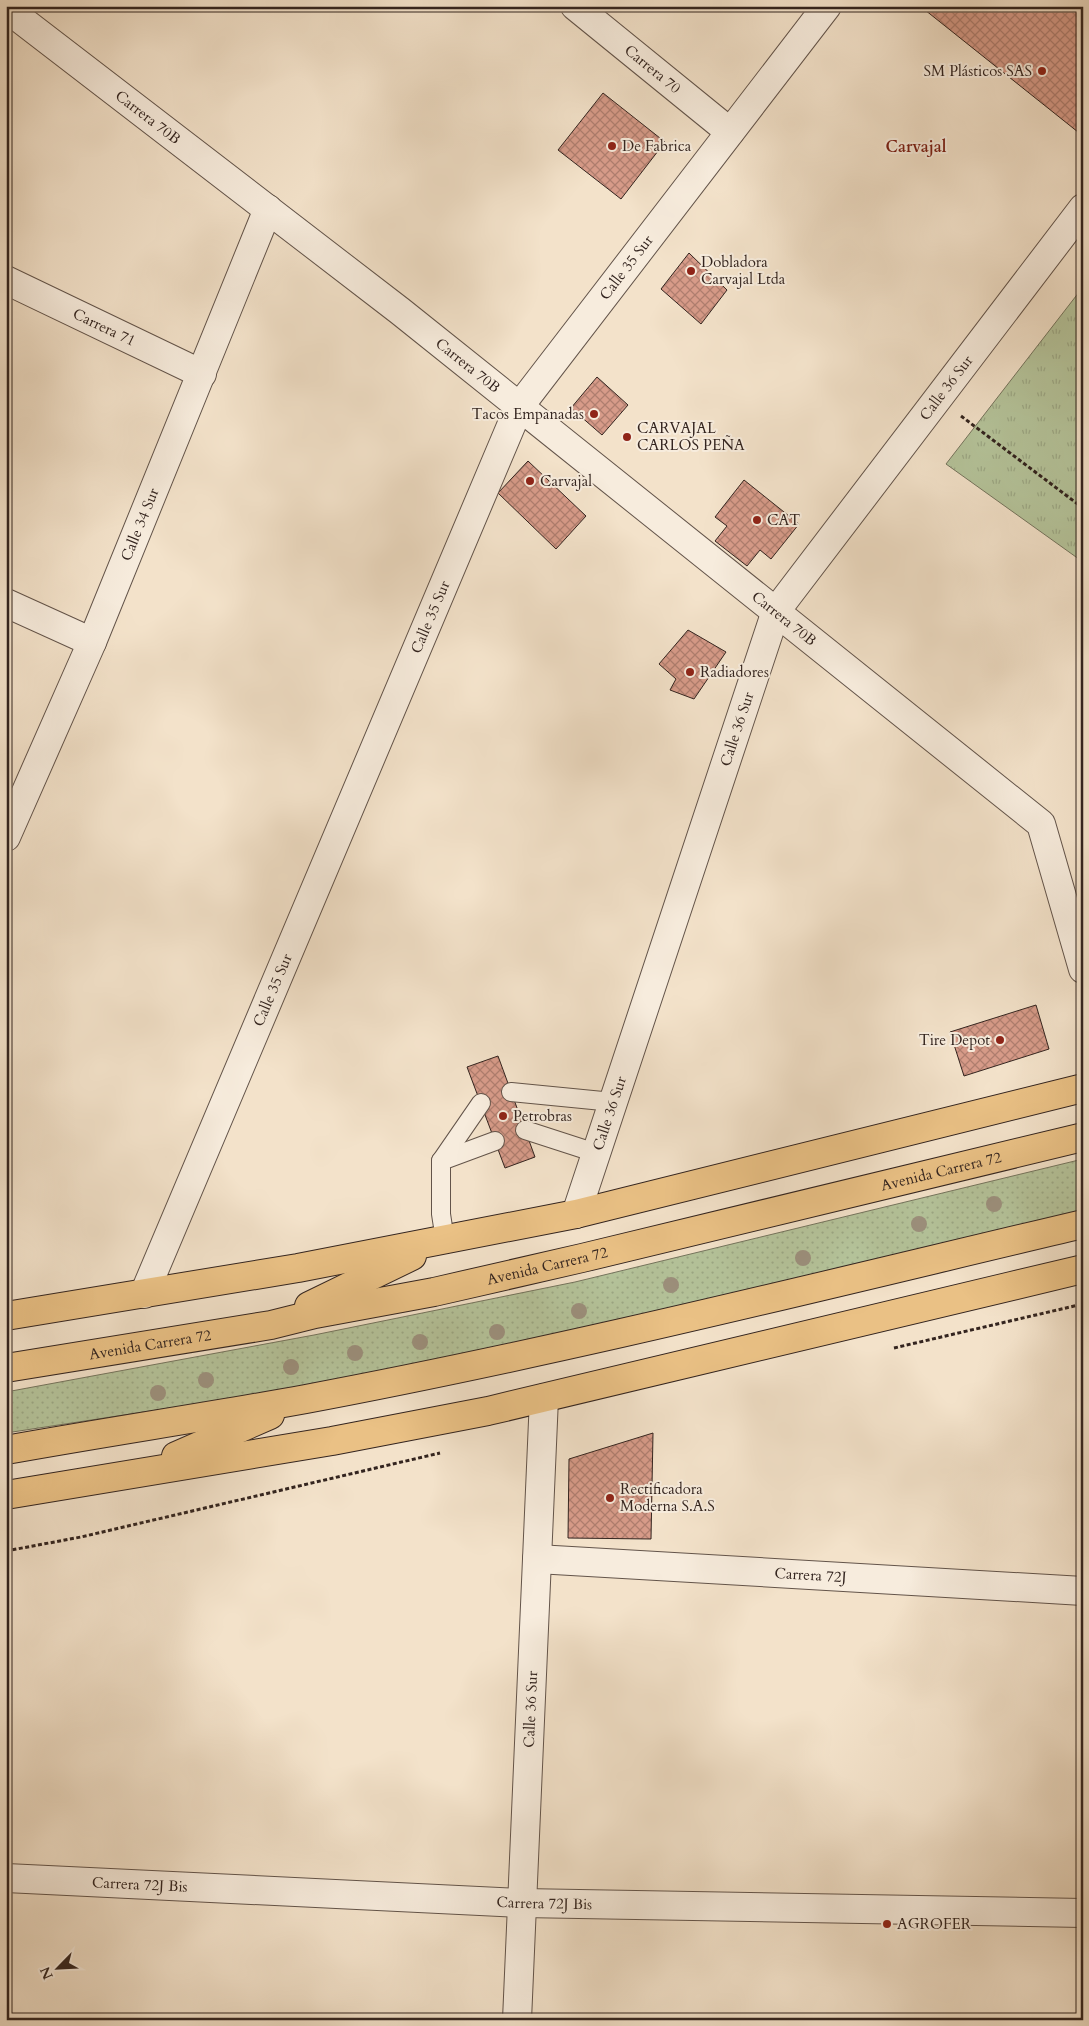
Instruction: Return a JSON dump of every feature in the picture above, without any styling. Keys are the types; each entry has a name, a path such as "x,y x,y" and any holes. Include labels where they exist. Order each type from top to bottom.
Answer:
{"highway":[{"path":"6,1316 298,1268 576,1214 1083,1088"},
{"name":"Avenida Carrera 72","path":"6,1368 271,1325 315,1314 434,1292 1083,1137"},
{"path":"6,1450 306,1399 591,1340 1083,1224"},
{"path":"271,1325 445,1240"},
{"path":"6,1495 342,1440 488,1411 1083,1269"},
{"path":"138,1473 306,1399"}],"street":[{"name":"Carrera 70","path":"575,6 730,132"},
{"name":"Calle 35 Sur","path":"144,1294 519,406 827,6"},
{"name":"Carrera 70B","path":"6,8 400,311 1042,824 1083,969"},
{"name":"Calle 36 Sur","path":"576,1214 776,612 1083,208"},
{"name":"Calle 34 Sur","path":"6,838 92,642 268,209"},
{"name":"Carrera 71","path":"6,280 202,374"},
{"path":"6,603 92,642"},
{"name":"Calle 36 Sur","path":"517,2020 544,1398"},
{"name":"Carrera 72J","path":"537,1559 1083,1591"},
{"name":"Carrera 72J Bis","path":"6,1878 522,1903 1083,1914"}],"lane":[{"path":"511,1092 613,1102"},
{"path":"445,1240 441,1214 441,1161 481,1102"},
{"path":"525,1130 596,1153"},
{"path":"441,1161 495,1141"}],"path":[{"path":"938,399 1083,508"}],"green space":[{"path":"1083,287 1083,562 946,464"},
{"path":"1083,1159 1083,1211 563,1336 268,1393 6,1433 6,1392 314,1335 575,1282"}],"building":[{"name":"SM Plásticos SAS","path":"920,6 1083,6 1083,136"},
{"name":"De Fabrica","path":"603,93 665,142 621,199 558,150"},
{"name":"Dobladora Carvajal Ltda","path":"689,253 727,290 701,324 661,289"},
{"path":"597,377 628,405 602,435 571,408"},
{"path":"528,461 586,516 556,549 498,493"},
{"name":"CAT","path":"744,480 799,524 771,559 760,550 747,566 715,541 727,526 715,517"},
{"name":"Radiadores","path":"688,630 726,652 694,699 670,690 676,679 659,664"},
{"name":"Tire Depot","path":"1036,1005 1049,1049 964,1076 950,1032"},
{"name":"Petrobras","path":"498,1056 535,1157 505,1168 467,1067"},
{"name":"Rectificadora Moderna S.A.S","path":"653,1433 651,1539 568,1538 569,1459"}],"place":[{"name":"SM Plásticos SAS","path":"1042,71"},
{"name":"De Fabrica","path":"612,146"},
{"name":"Dobladora Carvajal Ltda","path":"691,271"},
{"name":"Tacos Empanadas","path":"594,414"},
{"name":"CARVAJAL CARLOS PEÑA","path":"627,437"},
{"name":"Carvajal","path":"530,481"},
{"name":"CAT","path":"757,520"},
{"name":"Radiadores","path":"690,672"},
{"name":"Tire Depot","path":"1000,1040"},
{"name":"Petrobras","path":"503,1116"},
{"name":"Rectificadora Moderna S.A.S","path":"610,1498"},
{"name":"AGROFER","path":"887,1924"}],"district":[{"name":"Carvajal","path":"916,147"}]}
